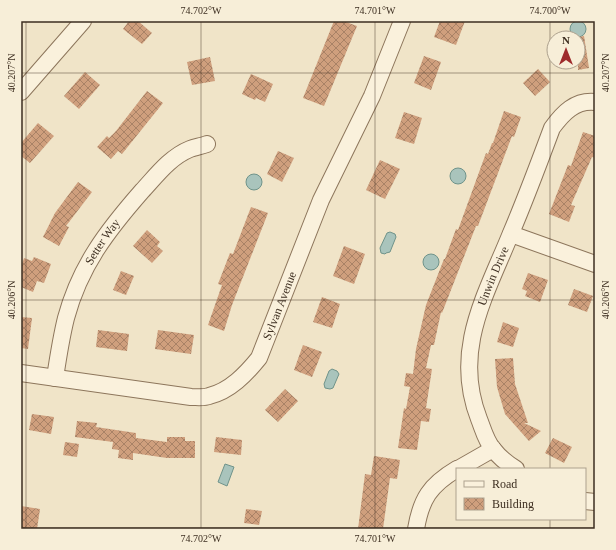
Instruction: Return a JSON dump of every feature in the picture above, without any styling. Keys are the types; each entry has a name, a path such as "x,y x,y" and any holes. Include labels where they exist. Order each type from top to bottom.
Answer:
{"street":[{"path":"21,92 83,21"},
{"name":"Sylvan Avenue","path":"21,373 190,397 209,396 222,391 248,373 259,358 318,206 372,96 402,21"},
{"name":"Unwin Drive","path":"515,468 493,449 476,412 470,382 468,359 471,340 476,320 498,262 511,234 552,128 569,108 579,103 595,102"},
{"name":"Setter Way","path":"55,378 66,319 74,294 86,266 100,243 120,217 168,163 188,150 208,144"},
{"path":"511,234 595,264"},
{"path":"459,468 493,449"},
{"path":"416,529 419,513 428,493 436,484 456,470"}],"water":[{"path":"578,21 585,26 586,30 570,29 575,22"},
{"path":"458,168 464,170 466,176 464,182 458,184 452,182 450,176 452,170"},
{"path":"251,174 257,174 262,179 260,188 257,190 251,190 246,185 246,179"},
{"path":"390,232 395,234 396,237 390,252 385,254 381,253 380,248 387,233"},
{"path":"431,254 438,259 439,262 434,269 431,270 424,265 423,262 428,255"},
{"path":"332,369 337,371 339,374 333,388 325,388 324,384 329,371"},
{"path":"225,464 234,467 227,486 218,482"}],"building":[{"path":"129,21 138,21 152,33 142,44 123,29"},
{"path":"334,21 343,21 357,26 324,106 303,98"},
{"path":"440,21 465,21 456,45 434,37"},
{"path":"586,49 589,68 586,69"},
{"path":"424,56 441,62 431,90 414,83"},
{"path":"210,57 215,81 192,85 187,62"},
{"path":"538,69 550,82 535,96 523,83"},
{"path":"85,72 100,85 79,109 64,96"},
{"path":"251,74 273,84 265,102 256,98 255,100 242,94"},
{"path":"147,91 163,103 122,154 118,151 111,159 97,147 107,136 109,138 116,131"},
{"path":"504,111 521,117 514,137 512,136 478,226 476,226 442,313 441,312 434,345 431,345 426,368 432,369 426,408 431,409 429,422 421,421 417,450 398,448 404,408 406,409 410,387 404,386 406,373 413,374 416,349 426,305 456,229 458,230 486,153 488,154 493,143"},
{"path":"404,112 422,118 414,144 395,138"},
{"path":"38,123 54,136 30,163 21,156 21,143"},
{"path":"583,132 595,136 595,158 592,157 571,205 575,206 569,222 549,214 568,165 571,166"},
{"path":"278,151 294,158 282,182 267,174"},
{"path":"380,160 400,169 385,199 366,190"},
{"path":"78,182 92,192 66,226 69,227 59,246 43,237 55,213"},
{"path":"251,207 268,213 232,305 224,331 208,325 222,285 218,284 230,253 233,254"},
{"path":"147,230 160,242 157,246 163,251 152,263 133,246"},
{"path":"344,246 365,254 354,284 333,276"},
{"path":"34,257 51,264 44,283 37,281 33,292 21,287 21,267 24,258 32,261"},
{"path":"121,271 134,276 126,295 113,290"},
{"path":"528,273 548,280 540,302 525,296 527,291 522,289"},
{"path":"574,289 593,296 587,312 568,305"},
{"path":"322,297 340,304 332,328 313,322"},
{"path":"21,317 32,318 28,349 21,348"},
{"path":"503,322 519,328 513,347 497,342"},
{"path":"98,330 129,334 127,351 96,347"},
{"path":"158,330 194,335 191,354 155,349"},
{"path":"303,345 322,352 312,377 294,370"},
{"path":"513,358 515,384 528,423 524,423 541,431 529,441 505,414 497,387 495,359"},
{"path":"285,389 298,401 278,422 265,410"},
{"path":"32,414 54,417 51,434 29,430"},
{"path":"77,421 97,423 96,427 136,433 136,438 167,442 167,437 185,437 185,441 195,441 195,458 167,458 133,453 133,460 118,458 119,450 112,449 113,442 75,437"},
{"path":"216,437 242,440 241,455 214,452"},
{"path":"553,438 572,447 564,463 545,453"},
{"path":"65,442 79,444 77,457 63,455"},
{"path":"374,456 400,460 397,479 390,478 383,529 358,529 365,474 371,475"},
{"path":"21,506 40,509 37,529 21,529"},
{"path":"246,509 262,511 259,525 244,523"}]}
